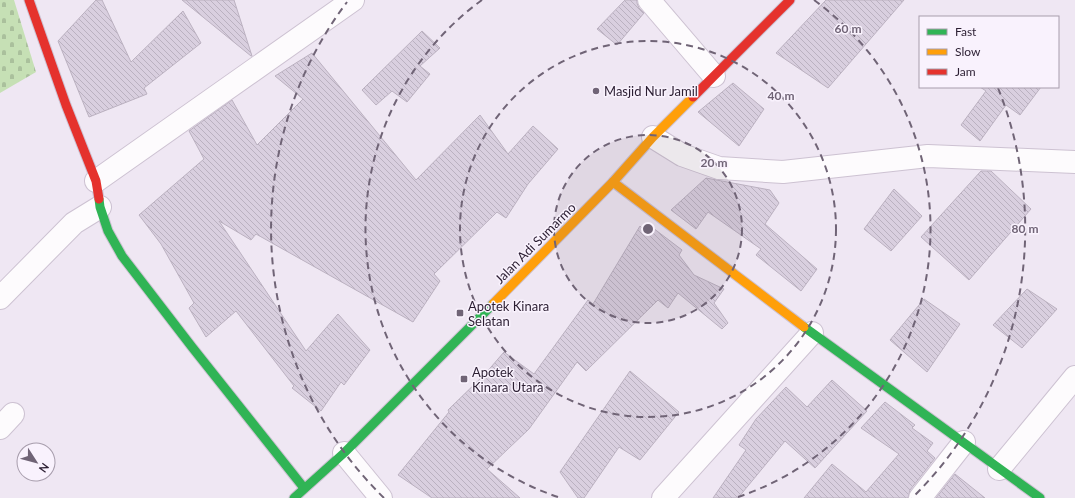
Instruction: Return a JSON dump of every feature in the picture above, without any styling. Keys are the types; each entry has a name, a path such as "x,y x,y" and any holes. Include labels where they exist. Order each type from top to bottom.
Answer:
{"street":[{"path":"28,0 66,105 96,181 100,207 108,231 122,256 192,348 304,488"},
{"path":"96,181 353,0"},
{"path":"649,0 714,76"},
{"name":"Jalan Adi Sumarmo","path":"294,498 344,453 613,182 653,137 790,0"},
{"path":"653,137 682,155 719,168 783,172 928,156 1075,162"},
{"path":"613,182 812,333 1040,498"},
{"path":"0,298 74,222 100,207"},
{"path":"663,498 812,333"},
{"path":"999,469 1075,377"},
{"path":"920,498 964,442"},
{"path":"344,453 381,498"}],"green space":[{"path":"0,0 14,0 36,72 0,93"}],"building":[{"path":"96,0 102,0 131,62 183,11 201,43 144,88 147,94 89,117 58,41"},
{"path":"182,0 234,0 252,56 251,56"},
{"path":"625,0 637,0 639,8 644,13 617,45 597,29"},
{"path":"826,0 904,0 828,88 776,53"},
{"path":"422,31 440,48 420,66 430,74 407,102 392,91 376,105 362,90"},
{"path":"312,53 416,180 480,115 508,154 533,126 558,149 528,184 506,218 497,212 434,274 440,281 413,322 256,234 251,240 219,221 306,351 338,314 370,350 344,385 341,382 321,411 292,388 294,386 236,311 206,337 189,308 194,303 161,244 139,215 204,159 189,131 232,100 257,145 303,99 275,76"},
{"path":"733,83 764,109 739,146 698,112"},
{"path":"982,88 1040,88 1020,115 1006,105 980,141 961,125 986,91"},
{"path":"981,171 991,171 1031,209 969,280 921,237"},
{"path":"706,178 770,190 779,203 765,224 817,269 801,291 756,255 761,249 708,212 696,229 671,210"},
{"path":"894,189 922,216 891,251 864,229"},
{"path":"640,226 647,233 653,228 682,250 679,255 694,275 724,289 714,303 728,323 722,329 678,293 668,308 658,300 586,371 577,362 529,429 487,469 520,498 432,498 398,475 449,412 448,410 485,374 504,352 534,374 588,300 593,304"},
{"path":"1027,289 1057,309 1022,348 993,325"},
{"path":"924,299 960,324 927,372 890,340"},
{"path":"630,371 679,412 640,460 619,447 584,498 578,498 560,472"},
{"path":"832,380 867,411 815,468 785,441 738,498 713,498 746,450 739,445 756,419 786,387 807,407"},
{"path":"885,402 915,425 912,428 933,443 927,451 935,458 910,490 908,498 804,498 832,464 866,492 899,454 861,428"},
{"path":"955,474 985,498 936,498"}],"traffic: fast":[{"path":"99,199 100,207 108,231 122,256 304,488"},
{"path":"294,498 344,453 493,304"},
{"path":"804,327 1040,498"}],"traffic: slow":[{"path":"493,304 613,182 653,137 693,97"},
{"path":"613,182 804,327"}],"traffic: jam":[{"path":"29,0 66,105 96,181 99,199"},
{"path":"693,97 790,0"}],"place":[{"name":"Masjid Nur Jamil","path":"596,91"},
{"name":"Apotek Kinara Selatan","path":"460,313"},
{"name":"Apotek Kinara Utara","path":"464,379"}]}
